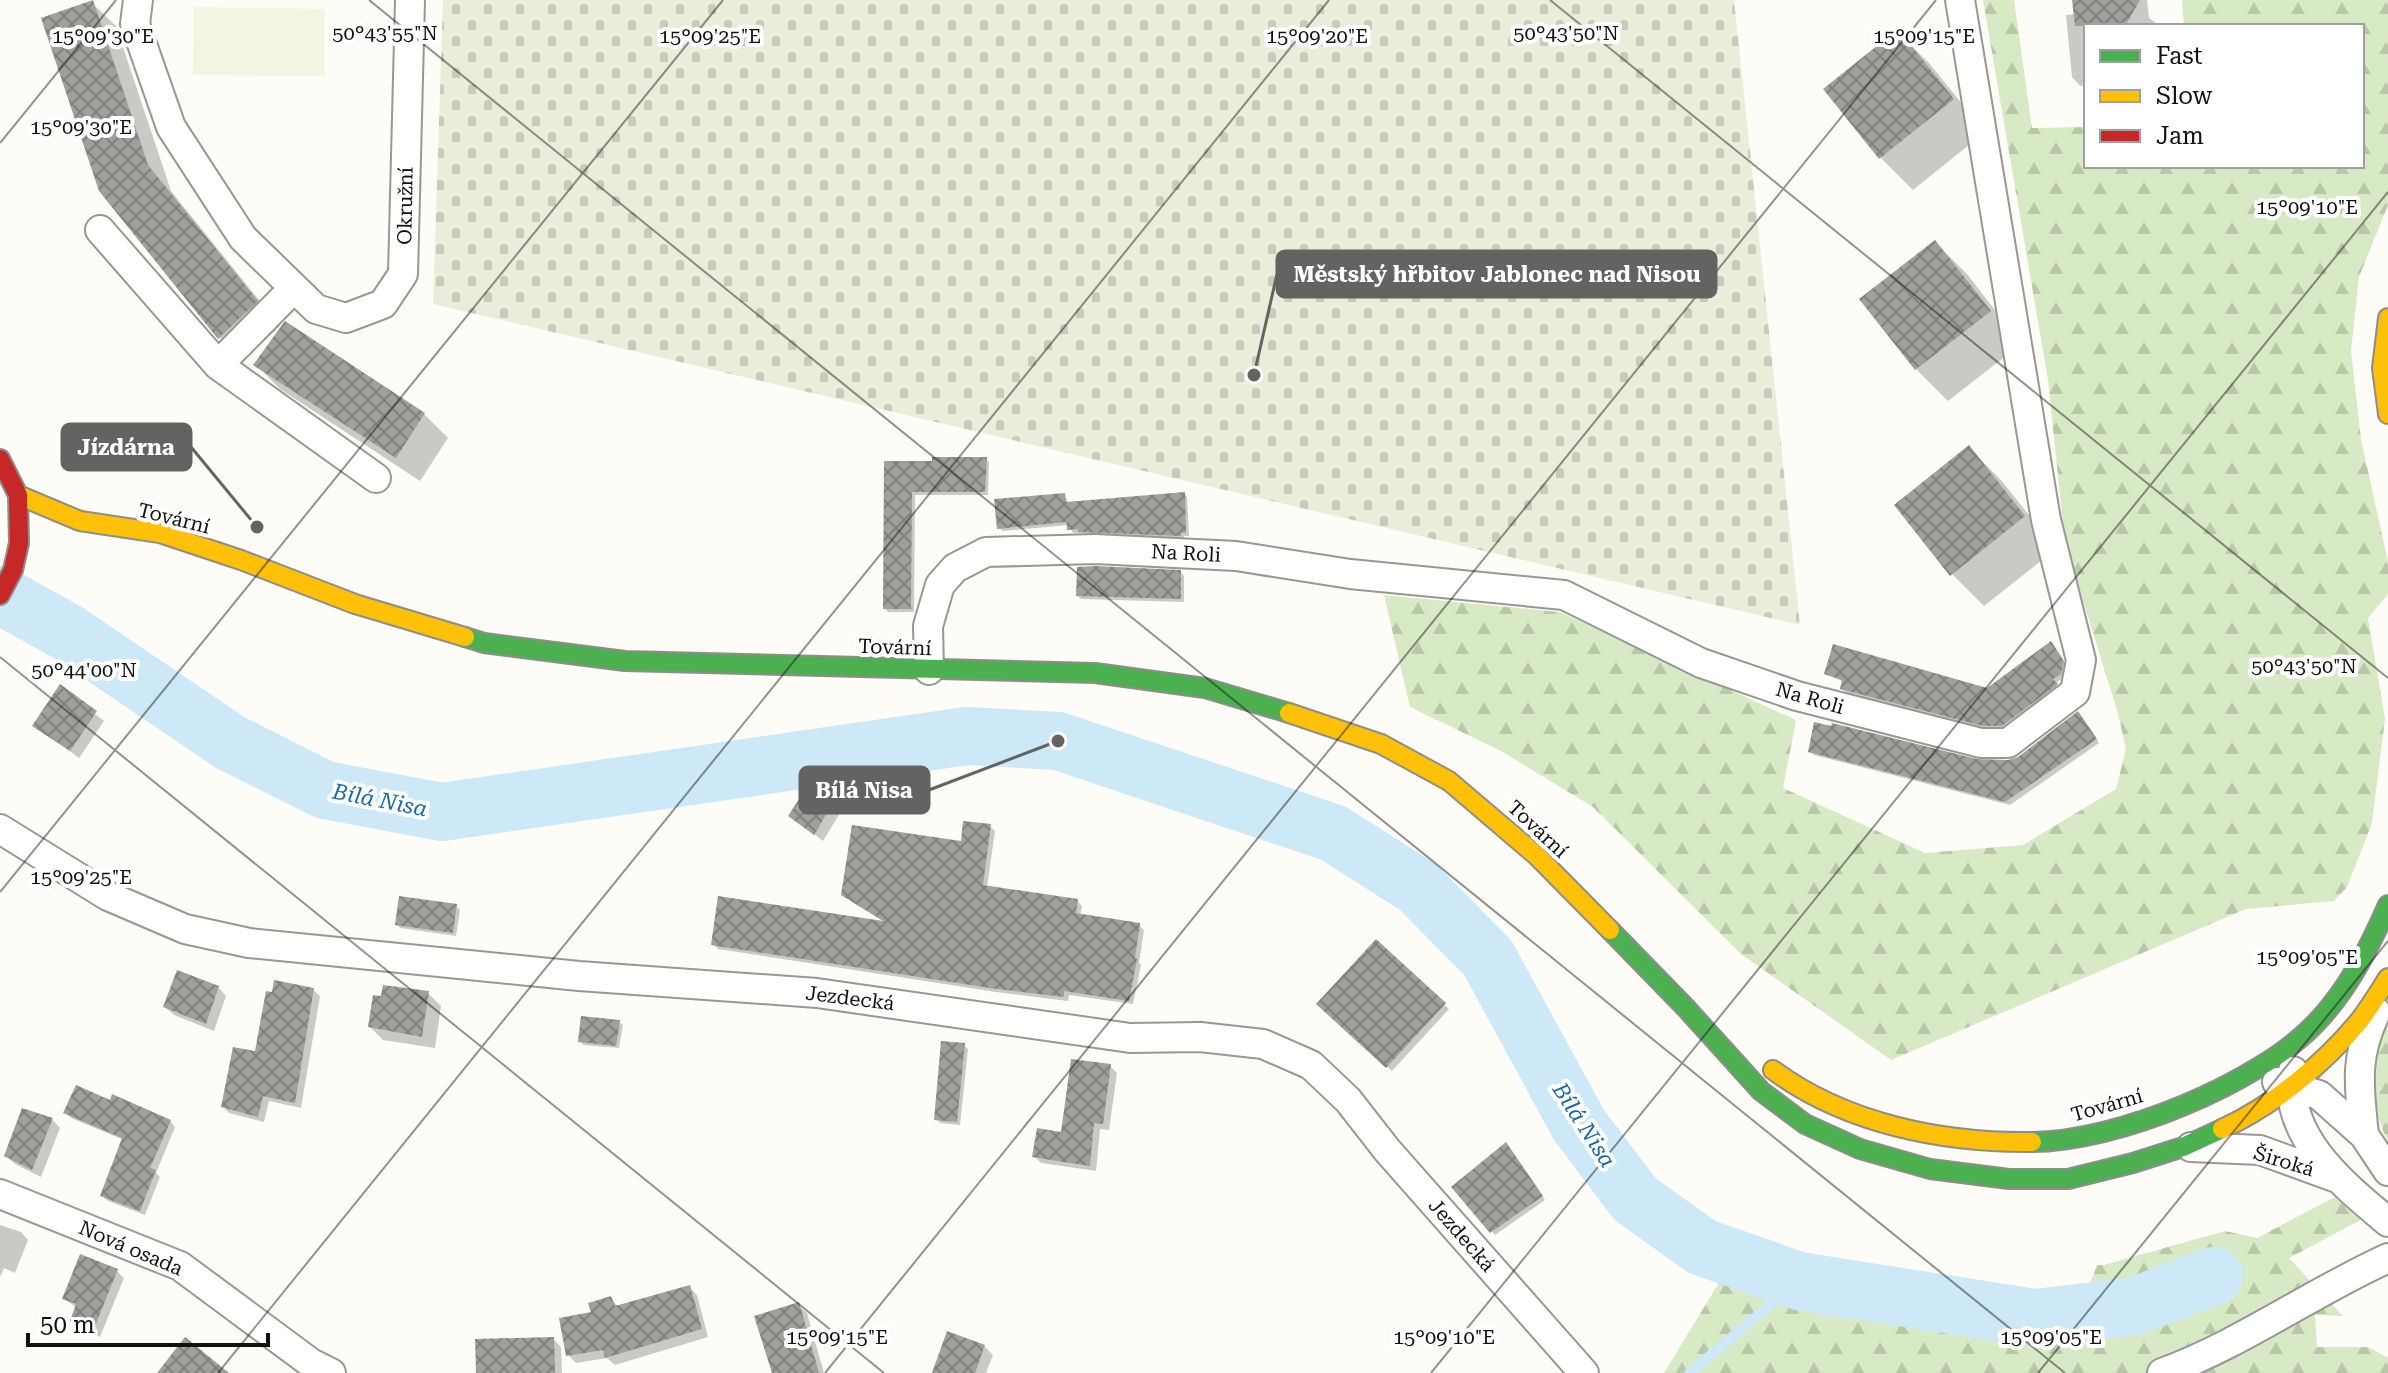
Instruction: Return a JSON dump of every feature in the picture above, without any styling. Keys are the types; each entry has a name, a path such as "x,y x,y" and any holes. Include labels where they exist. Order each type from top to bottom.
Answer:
{"street":[{"name":"Okružní","path":"138,0 135,24 171,127 243,238 316,309 346,318 383,304 403,274 410,0"},
{"name":"Na Roli","path":"929,670 928,626 940,585 955,568 986,552 1095,549 1236,556 1350,574 1564,595 1701,663 1797,696 1981,743 2008,743 2075,692 2081,660 2046,520 1960,0"},
{"path":"100,230 218,365 376,478"},
{"path":"218,365 294,288"},
{"path":"2388,318 2382,368 2388,414"},
{"path":"0,459 18,495 19,543 13,570 0,595"},
{"name":"Tovární","path":"18,495 80,521 160,533 355,604 484,643 625,661 1095,673 1205,688 1258,702 1381,744 1439,775 1479,804 1537,856 1685,1007 1761,1091 1805,1124 1860,1149 1930,1169 2009,1179 2068,1179 2183,1147 2242,1120 2291,1086 2360,1020 2388,978"},
{"path":"19,543 80,521"},
{"name":"Jezdecká","path":"0,829 108,896 185,929 249,943 579,976 817,993 1130,1038 1200,1037 1263,1044 1311,1065 1348,1100 1387,1150 1584,1373"},
{"name":"Tovární","path":"1685,1007 1806,1093 1850,1112 1941,1136 1993,1142 2071,1139 2121,1128 2232,1084 2299,1039 2345,986 2368,951 2388,905"},
{"path":"2364,1135 2358,1079 2363,1038 2388,985"},
{"name":"Široká","path":"2299,1039 2291,1086 2298,1123 2337,1178 2388,1222"},
{"path":"2232,1084 2262,1077 2319,1095 2364,1135 2388,1171"},
{"name":"Široká","path":"2183,1147 2260,1150 2337,1178"},
{"name":"Nová osada","path":"0,1194 180,1266 311,1363 331,1373"},
{"path":"2162,1373 2204,1357 2388,1258"}],"green space":[{"path":"443,0 1734,0 1800,625 433,304"},
{"path":"1983,0 2014,0 2032,128 2084,127 2084,168 2364,168 2364,24 2184,24 2182,0 2388,0 2388,205 2359,277 2351,351 2361,439 2388,562 2388,594 2368,618 2385,719 2372,823 2347,887 2334,901 2246,909 1891,1060 1741,954 1593,807 1501,751 1410,707 1384,595 1560,612 1796,720 1783,788 1925,853 2023,845 2116,789 2126,749 2117,710 2065,543 2048,380"},
{"path":"194,7 325,9 325,76 193,75"},
{"path":"2388,1016 2388,1142 2377,1111 2373,1079 2377,1047"},
{"path":"2352,1188 2372,1214 2289,1258 2343,1316 2315,1315 2317,1347 2368,1347 2388,1358 2388,1373 1664,1373 1723,1276 1818,1304 1865,1305 1907,1316 1932,1316 2058,1333 2076,1321 2097,1265 2225,1231 2257,1238"}],"building":[{"path":"93,0 148,165 258,301 218,339 99,191 41,18"},
{"path":"2072,0 2140,0 2126,24 2075,26"},
{"path":"1898,29 1954,99 1879,159 1823,89"},
{"path":"1935,240 1991,311 1915,370 1859,299"},
{"path":"285,321 425,413 396,458 253,365"},
{"path":"1969,445 2025,516 1950,576 1894,505"},
{"path":"932,457 987,457 985,492 912,492 911,609 883,609 884,461 932,461"},
{"path":"1185,492 1186,533 1181,533 1181,536 1078,532 1078,529 1067,530 1066,517 1066,522 997,529 994,499 1065,493 1066,502"},
{"path":"1077,567 1181,570 1181,599 1076,596"},
{"path":"2051,641 2064,661 2061,674 2053,679 2058,684 2002,726 1983,726 1840,689 1842,680 1824,674 1833,644 1987,688"},
{"path":"60,684 97,711 70,751 32,726"},
{"path":"2078,711 2097,739 2005,802 1808,752 1814,722 1831,726 1832,723 1977,759 2008,760 2018,757"},
{"path":"807,787 833,803 814,835 788,816"},
{"path":"963,821 991,824 983,885 1078,899 1076,913 1140,923 1129,1001 1064,991 1064,997 990,988 711,945 718,896 883,921 841,895 852,825 961,841"},
{"path":"399,896 457,904 453,933 395,925"},
{"path":"1376,939 1446,1003 1386,1068 1316,1004"},
{"path":"177,970 219,986 206,1024 163,1007"},
{"path":"274,980 314,988 295,1103 263,1096 258,1117 221,1107 233,1047 255,1051 266,991 272,992"},
{"path":"383,985 429,991 422,1037 368,1027 373,995 381,996"},
{"path":"581,1016 620,1020 616,1046 578,1042"},
{"path":"941,1041 965,1043 957,1122 934,1120"},
{"path":"1071,1059 1111,1064 1103,1124 1094,1123 1090,1166 1032,1157 1037,1128 1061,1132"},
{"path":"76,1085 110,1100 112,1094 171,1120 150,1168 156,1170 140,1211 100,1196 122,1138 63,1113"},
{"path":"22,1108 53,1118 32,1170 4,1156"},
{"path":"1506,1142 1543,1196 1490,1233 1451,1187"},
{"path":"80,1254 118,1269 93,1331 70,1321 76,1304 62,1299"},
{"path":"690,1285 702,1329 605,1358 603,1350 566,1356 559,1318 591,1312 588,1303 611,1296 615,1306"},
{"path":"799,1302 819,1373 772,1373 754,1316"},
{"path":"947,1331 985,1345 975,1373 932,1373"},
{"path":"185,1337 229,1373 157,1373"},
{"path":"554,1337 555,1373 476,1373 475,1339"}],"waterway":[{"name":"Bílá Nisa","path":"0,595 67,632 231,743 325,790 442,812 967,736 1058,741 1333,833 1418,887 1488,958 1579,1125 1635,1199 1702,1247 1799,1281 2035,1318 2135,1306 2214,1276"},
{"path":"1689,1373 1799,1281"}],"traffic: fast":[{"path":"465,637 484,643 625,661 1095,673 1205,688 1289,713"},
{"path":"2032,1142 2104,1132 2143,1120 2183,1106 2258,1068 2290,1046 2327,1011 2357,968 2388,905"},
{"path":"1610,930 1761,1091 1805,1124 1860,1149 1930,1169 2009,1179 2068,1179 2183,1147 2222,1129"}],"traffic: slow":[{"path":"2388,318 2382,368 2388,414"},
{"path":"18,495 80,521 160,533 355,604 465,637"},
{"path":"1289,713 1381,744 1449,781 1537,856 1610,930"},
{"path":"2222,1129 2279,1096 2331,1052 2360,1020 2388,978"},
{"path":"1773,1070 1801,1089 1832,1104 1896,1127 1964,1139 2032,1142"}],"traffic: jam":[{"path":"0,459 18,495 19,543 13,570 0,595"}],"place":[{"name":"Městský hřbitov Jablonec nad Nisou","path":"1254,375"},
{"name":"Jízdárna","path":"257,527"},
{"name":"Bílá Nisa","path":"1058,741"}]}
